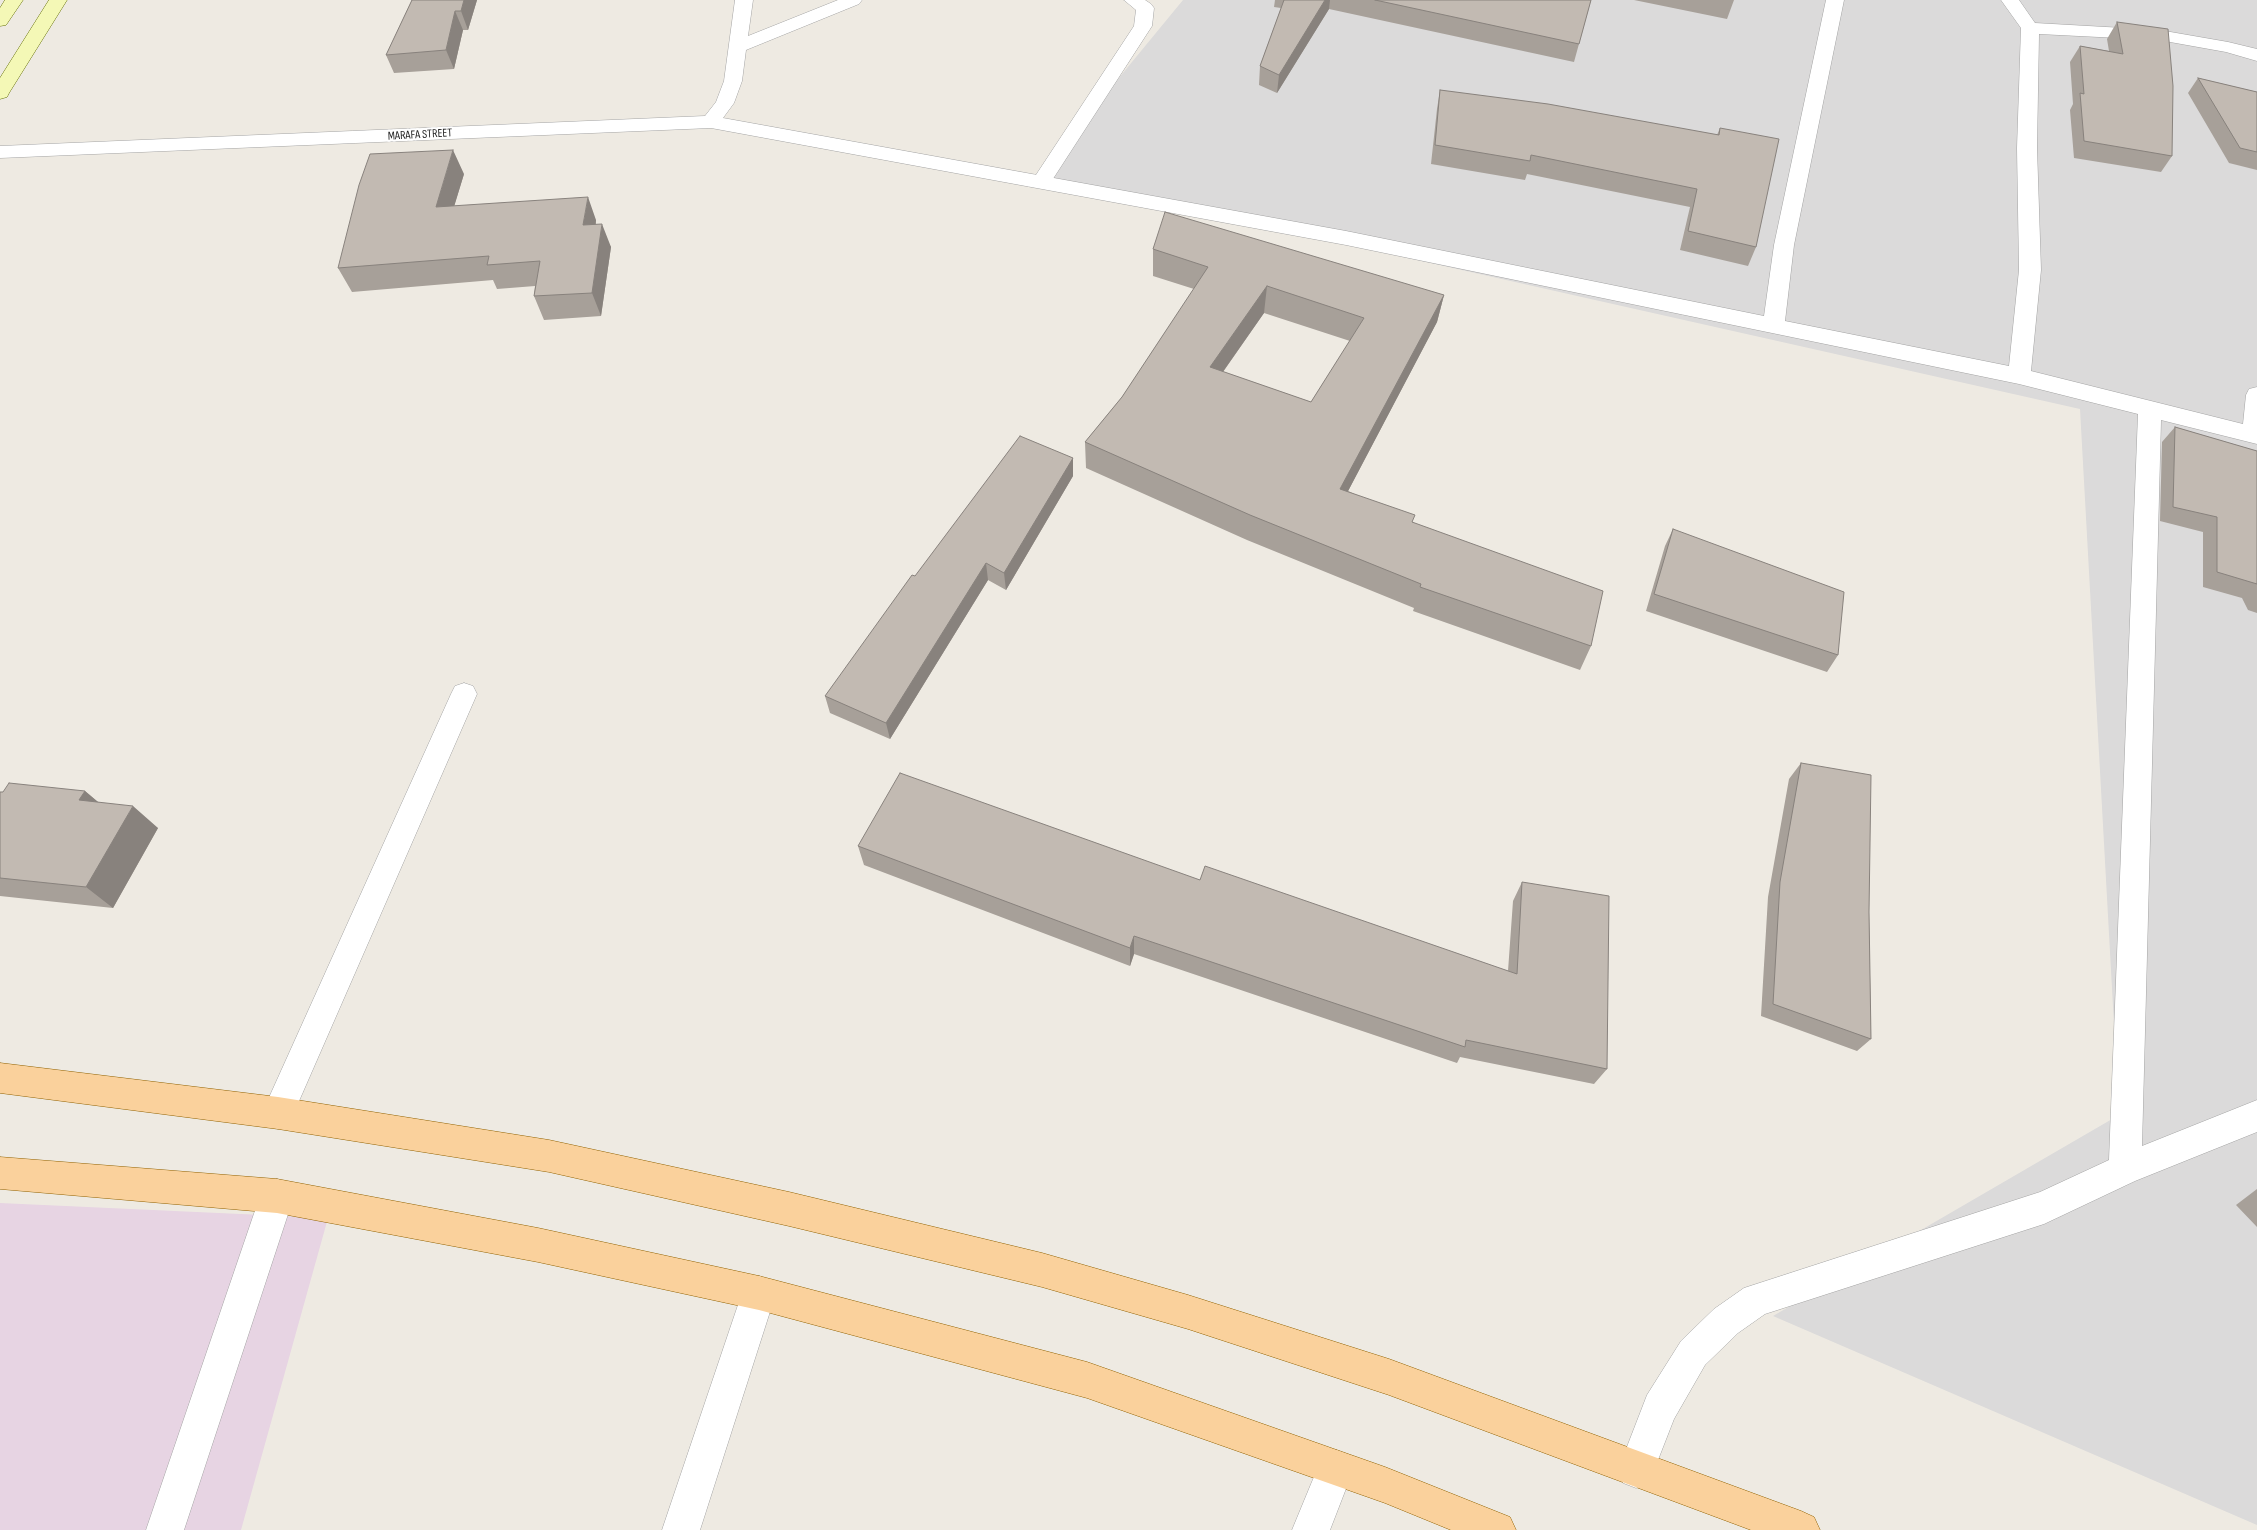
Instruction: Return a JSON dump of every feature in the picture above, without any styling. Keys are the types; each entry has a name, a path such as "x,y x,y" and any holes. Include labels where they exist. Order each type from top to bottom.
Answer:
{"main road":[{"path":"0,22 14,0"},
{"path":"0,93 58,0"},
{"path":"0,1078 278,1113 549,1156 789,1209 1042,1270 1188,1312 1389,1377 1801,1530"},
{"path":"0,1173 278,1196 538,1245 759,1292 1087,1380 1385,1485 1497,1530"}],"street":[{"path":"711,122 725,103 733,81 744,0"},
{"path":"738,47 852,0"},
{"path":"1042,181 1143,26 1145,8 1133,0"},
{"path":"1773,327 1784,244 1835,0"},
{"path":"2010,0 2030,28 2027,148 2030,270 2019,376"},
{"path":"2030,28 2103,30 2159,35 2228,47 2257,55"},
{"name":"MARAFA STREET","path":"0,152 711,122 1346,238 2019,376 2255,435"},
{"path":"2255,435 2257,395"},
{"path":"2125,1169 2150,409"},
{"path":"278,1113 464,694"},
{"path":"1636,1470 1660,1408 1693,1353 1726,1321 1756,1300 2044,1207 2125,1169 2257,1116"},
{"path":"165,1530 278,1196"},
{"path":"681,1530 759,1292"},
{"path":"1311,1530 1336,1468"}],"shaded area":[{"path":"1183,0 2257,0 2257,1525 1773,1316 2119,1115 2080,409 1039,175"},
{"path":"0,1203 328,1218 241,1530 0,1530"}],"building":[{"path":"412,0 464,0 461,11 455,11 446,50 386,55"},
{"path":"1284,0 1325,0 1279,75 1260,66"},
{"path":"1375,0 1591,0 1579,44"},
{"path":"2117,22 2168,29 2173,86 2172,156 2084,141 2080,93 2084,94 2080,46 2123,54"},
{"path":"2198,78 2257,92 2257,152 2240,148"},
{"path":"1440,90 1548,104 1719,135 1720,128 1779,139 1756,247 1688,231 1697,189 1531,155 1530,161 1435,145"},
{"path":"453,150 436,207 588,197 583,225 602,224 592,293 534,296 540,261 487,265 489,256 338,268 359,185 370,154"},
{"path":"1165,212 1444,295 1340,489 1415,515 1412,522 1603,591 1591,646 1420,587 1421,584 1250,515 1085,442 1122,397 1208,267 1153,249","holes":["1267,286 1364,318 1311,402 1210,367"]},
{"path":"2175,427 2257,451 2257,584 2217,572 2217,517 2173,507"},
{"path":"1020,436 1073,458 1004,573 986,563 886,723 825,696 912,575 915,576"},
{"path":"1673,529 1844,592 1838,655 1654,594"},
{"path":"1801,763 1871,775 1869,912 1871,1039 1773,1004 1780,882"},
{"path":"900,773 1200,880 1205,866 1517,974 1522,882 1609,896 1607,1069 1466,1040 1465,1047 1134,936 1130,948 858,846"},
{"path":"9,783 85,791 79,800 133,806 86,887 0,878 0,792 3,792"}]}
